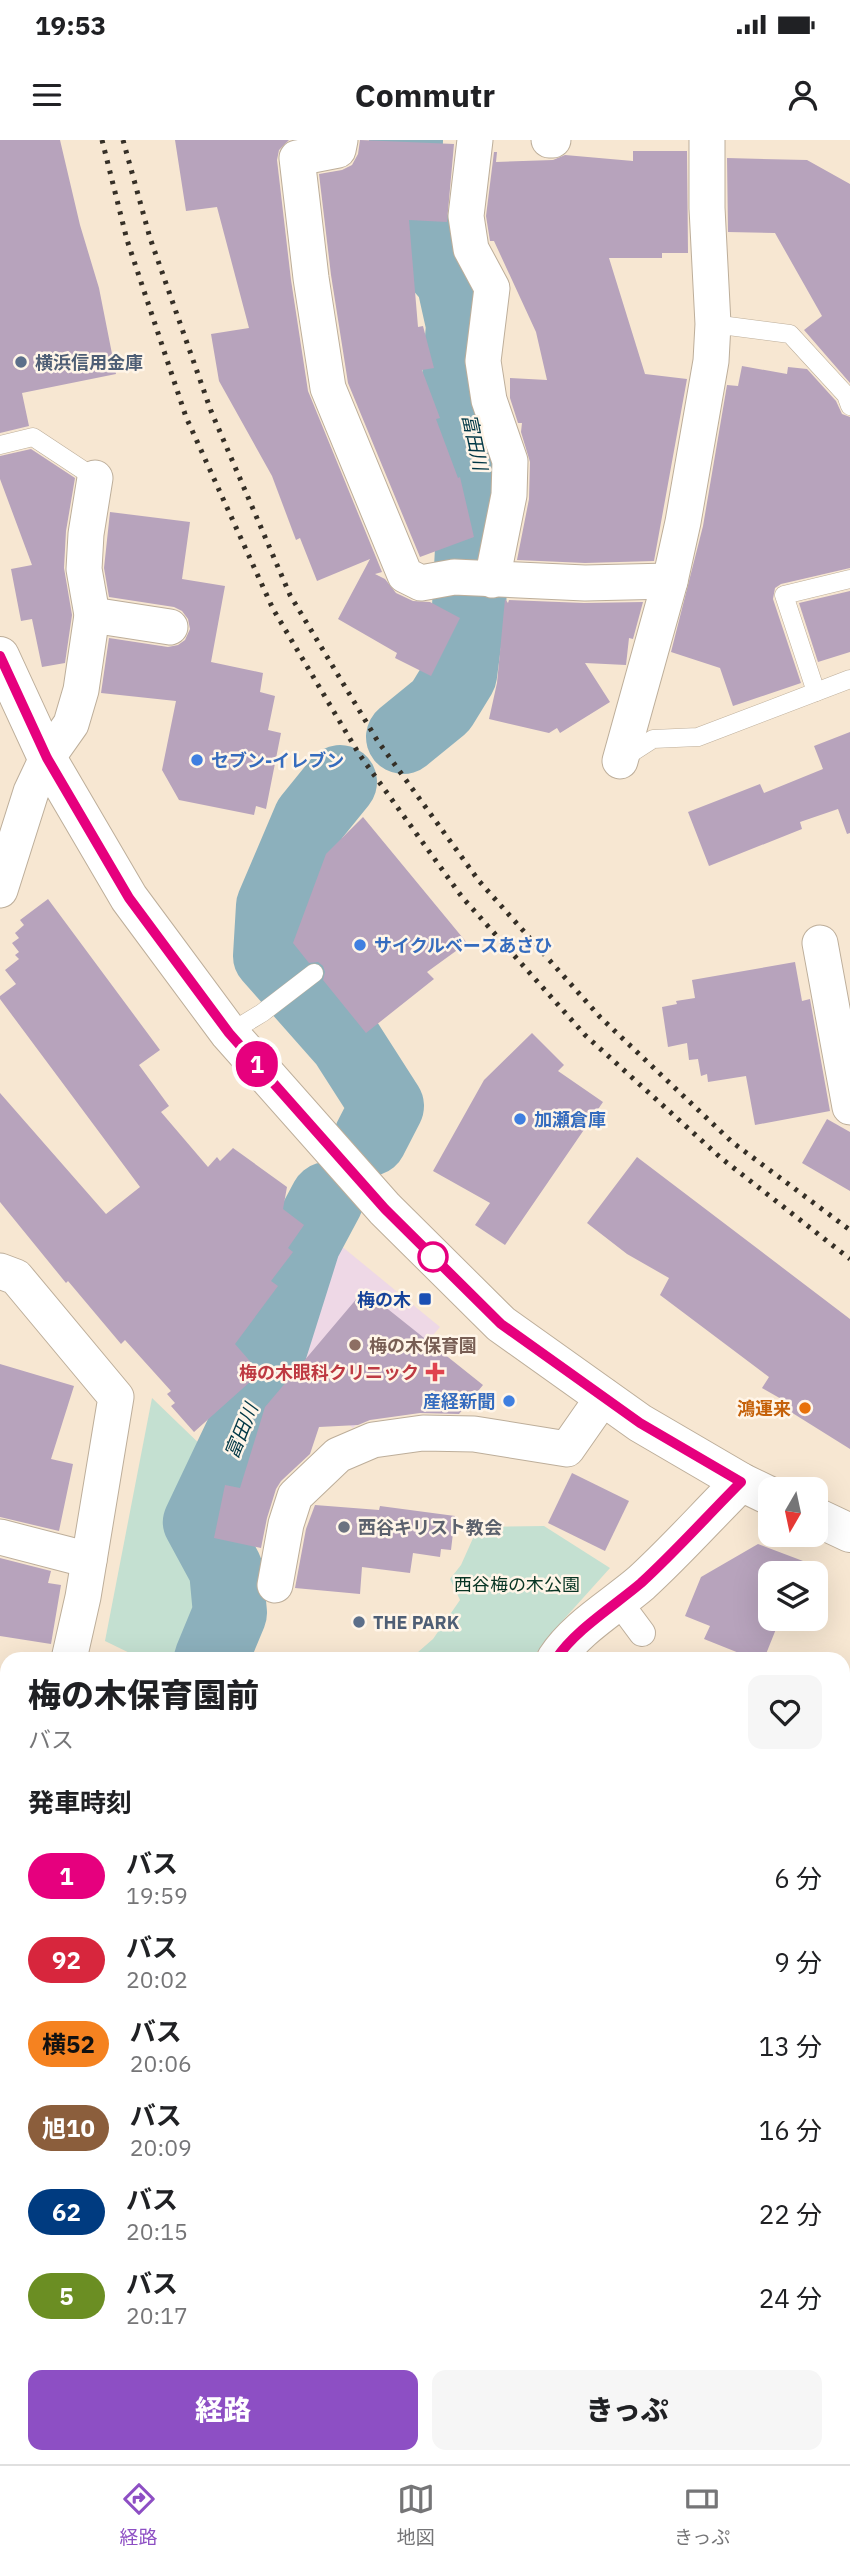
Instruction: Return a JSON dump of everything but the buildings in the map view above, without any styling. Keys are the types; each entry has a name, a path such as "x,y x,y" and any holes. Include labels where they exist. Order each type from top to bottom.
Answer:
{"main road":[{"path":"0,656 47,758 129,898 229,1033 385,1209 501,1324 640,1423 755,1489 565,1645 560,1652"},
{"path":"828,1523 850,1533"}],"street":[{"path":"341,140 338,150 297,158 311,278 328,388 405,575 421,583 476,578 585,583 670,581"},
{"path":"475,140 466,216 471,249 492,288 483,361 489,400 510,461 509,495 476,578"},
{"path":"620,761 670,581 711,361 713,324 706,208 707,140"},
{"path":"0,890 31,792 47,758 72,724 81,690 92,615 84,569 86,534 95,478"},
{"path":"92,615 170,627"},
{"path":"820,943 850,1107"},
{"path":"0,1271 16,1277 116,1397 89,1560 70,1652"},
{"path":"275,1585 286,1524 295,1496 338,1455 373,1440 424,1433 474,1434 567,1449 604,1396"},
{"path":"0,1537 89,1560"},
{"path":"620,1602 642,1633"}],"lane":[{"path":"713,324 790,334 846,395 850,406"},
{"path":"0,445 33,437 95,478"},
{"path":"816,692 784,595 850,579"},
{"path":"620,761 653,739 698,737 850,679"},
{"path":"229,1033 262,1013 311,975"}],"shaded area":[{"name":"梅の木保育園","path":"334,1240 440,1327 353,1428 301,1384 292,1394 273,1378 316,1255"}],"green space":[{"path":"152,1398 208,1452 204,1468 192,1470 186,1525 180,1538 215,1602 195,1611 176,1652 128,1652 105,1641"},
{"name":"西谷梅の木公園","path":"544,1526 610,1568 537,1652 418,1652 433,1639 460,1600 450,1579 461,1565 478,1527"},
{"path":"224,1617 208,1652 193,1652 207,1621"}],"waterway":[{"name":"富田川","path":"403,737 441,706 460,675 469,607 472,549 485,491 475,427 459,378 463,325 453,280 420,242 404,211 406,140"},
{"name":"富田川","path":"340,782 310,819 273,906 270,956 346,1042 387,1106 370,1139"},
{"name":"富田川","path":"214,1652 230,1613 226,1570 200,1522 247,1423 304,1242 327,1199"}],"railway":[{"path":"102,140 127,240 186,417 273,609 359,754 462,897 585,1035 721,1158 850,1259"},
{"path":"123,140 150,238 211,411 290,595 377,740 479,881 600,1017 732,1142 850,1230"}],"bus line":[{"name":"1","path":"0,656 47,758 129,898 229,1033 385,1209 501,1324 640,1423 741,1482 694,1528 669,1558 620,1602 565,1645 560,1652"}],"place":[{"name":"横浜信用金庫","path":"21,362"},
{"name":"セブン-イレブン","path":"197,760"},
{"name":"サイクルベースあさひ","path":"360,945"},
{"name":"加瀬倉庫","path":"520,1119"},
{"name":"梅の木","path":"425,1299"},
{"name":"梅の木保育園","path":"355,1345"},
{"name":"梅の木眼科クリニック","path":"435,1372"},
{"name":"産経新聞","path":"509,1401"},
{"name":"鴻運来","path":"805,1408"},
{"name":"西谷キリスト教会","path":"344,1527"},
{"name":"THE PARK","path":"359,1622"}]}
